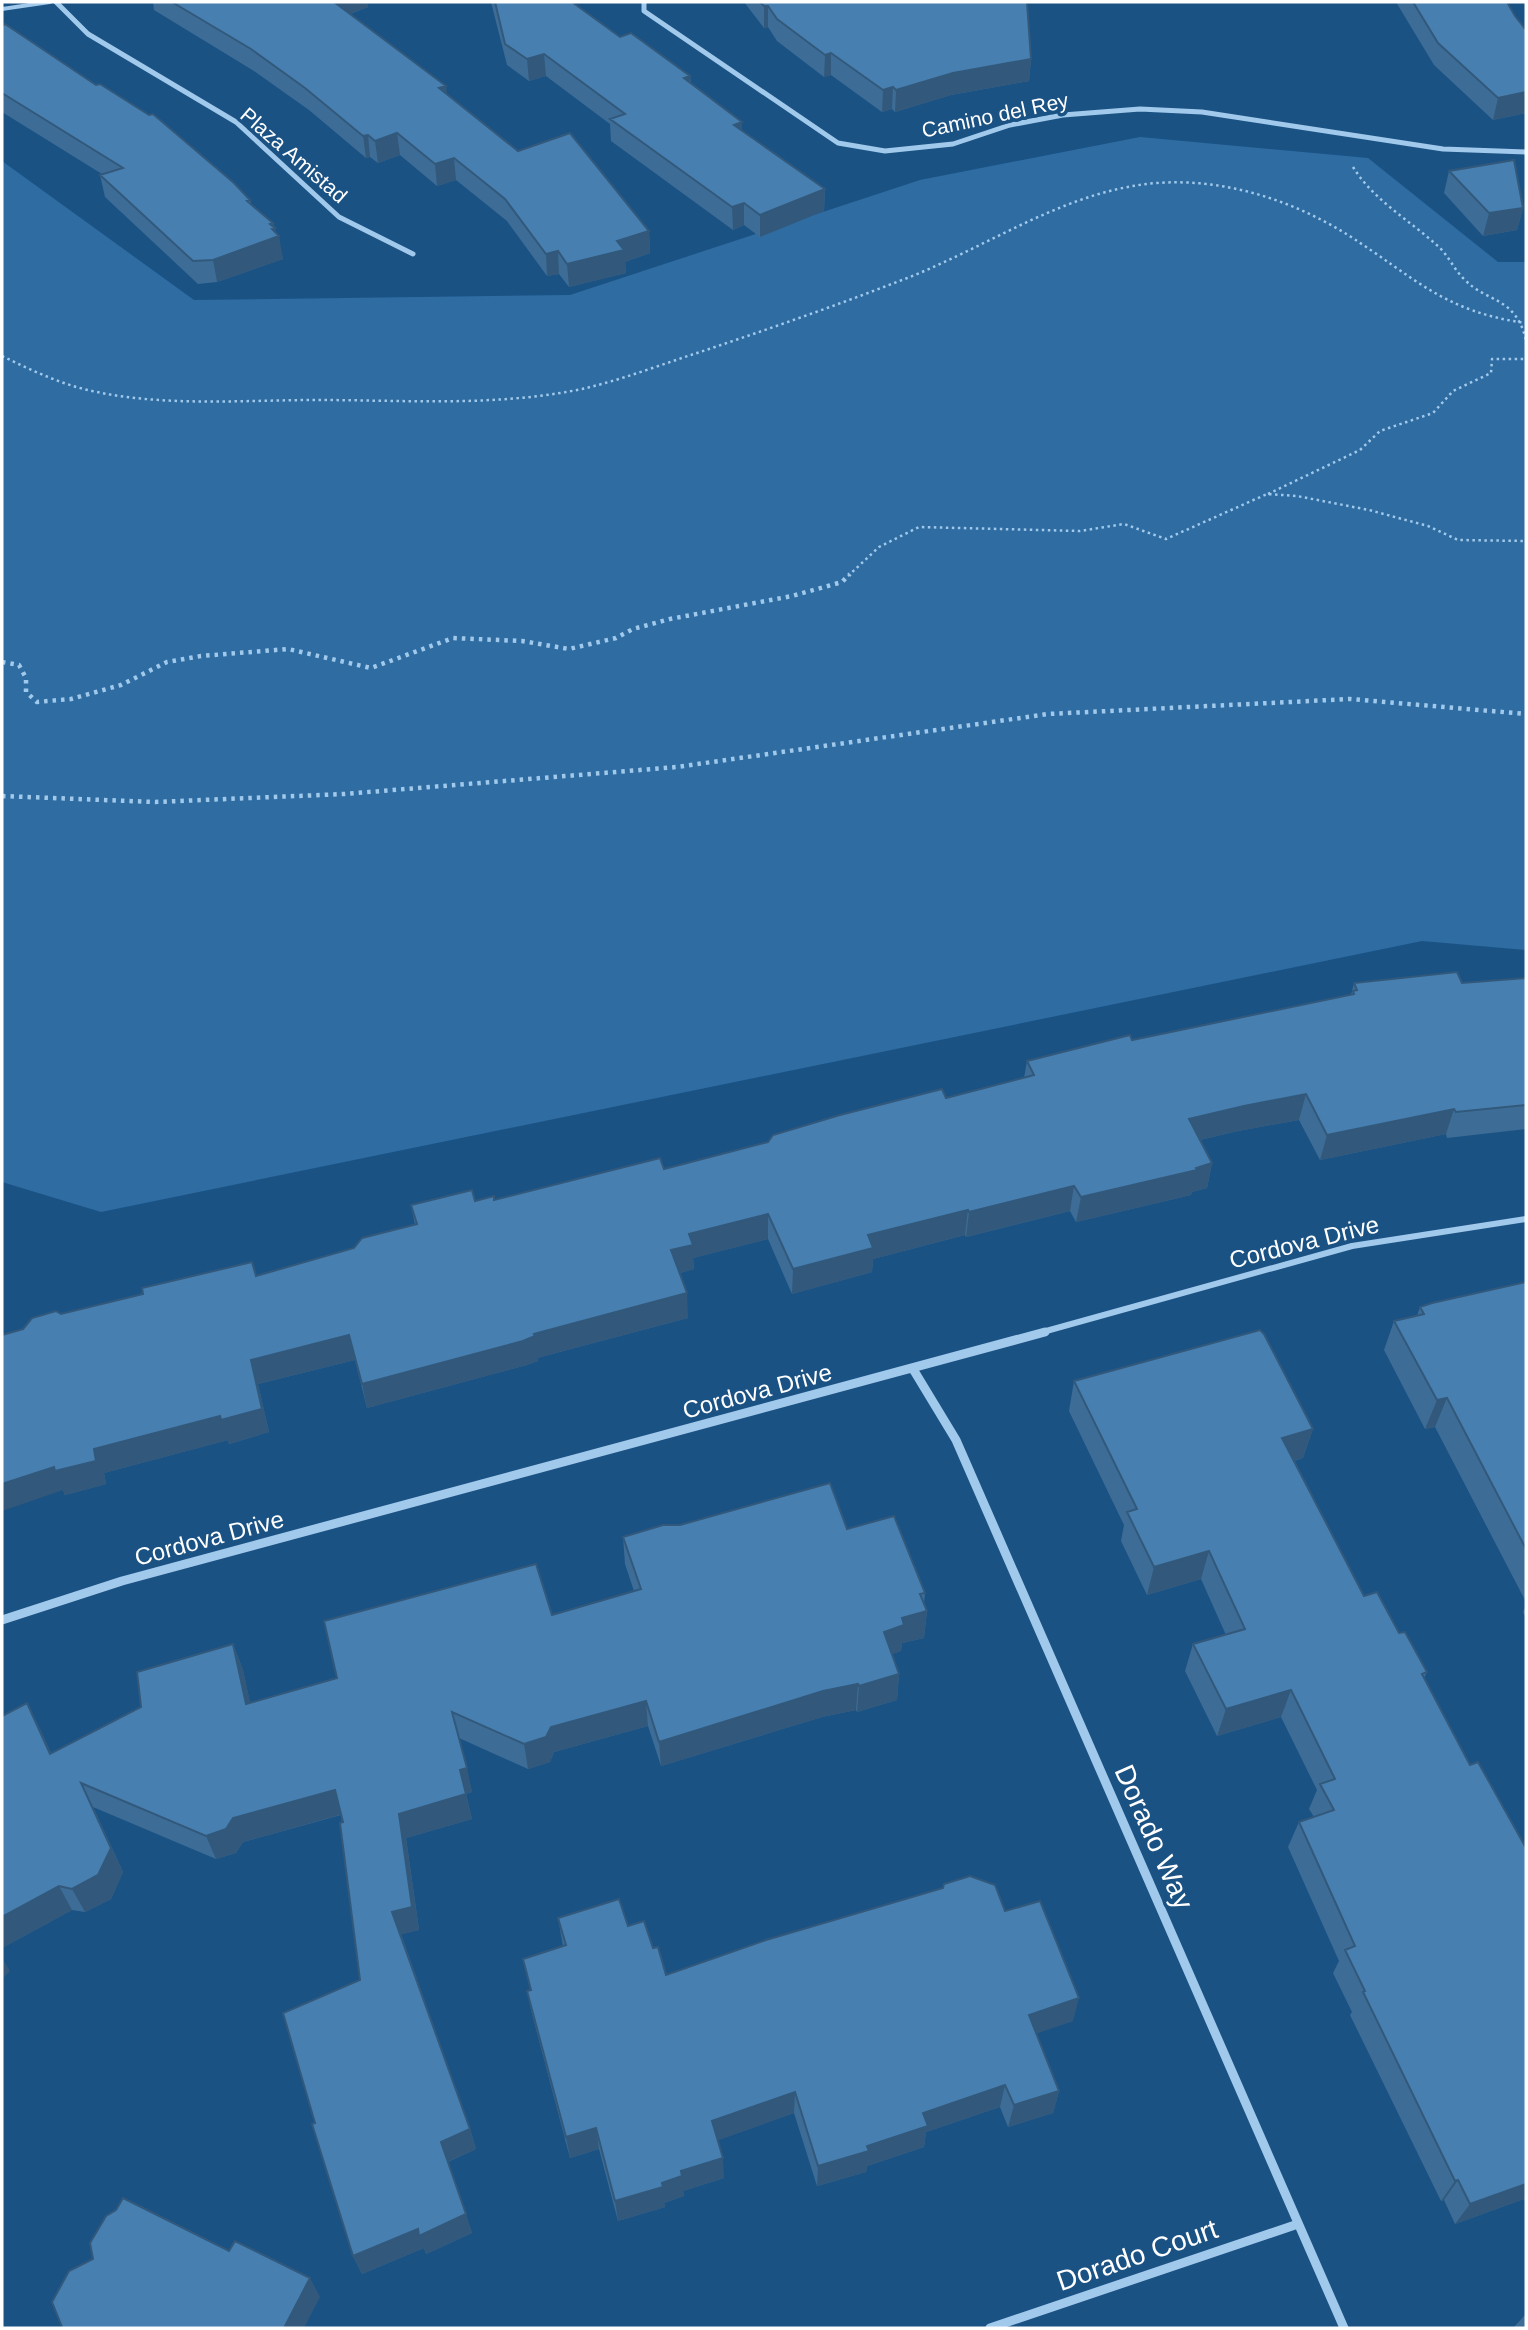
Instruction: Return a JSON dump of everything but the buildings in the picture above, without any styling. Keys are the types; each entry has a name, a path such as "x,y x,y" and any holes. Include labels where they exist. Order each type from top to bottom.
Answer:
{"street":[{"path":"2,9 50,2"},
{"name":"Plaza Amistad","path":"56,2 88,34 236,122 339,217 414,254"},
{"name":"Camino del Rey","path":"645,2 644,10 838,143 885,151 953,144 1010,125 1063,115 1140,109 1202,112 1344,136 1443,149 1526,152"},
{"name":"Cordova Drive","path":"2,1620 122,1581 913,1369 1352,1246 1526,1219"},
{"name":"Dorado Way","path":"913,1369 956,1440 1344,2328"},
{"name":"Dorado Court","path":"990,2328 1298,2224"}],"path":[{"path":"1344,136 1351,165 1365,186 1442,250 1464,280 1502,302 1524,323 1526,340"},
{"path":"2,356 69,385 119,395 172,400 449,401 529,397 579,389 697,354 929,270 1075,200 1108,189 1158,183 1229,186 1270,196 1320,218 1370,249 1422,289 1458,308 1499,320 1524,323"},
{"path":"2,662 19,665 26,678 26,692 37,702 71,699 121,685 167,662 201,656 288,649 371,668 453,638 522,641 569,649 616,638 633,629 670,619 792,596 842,582 879,547 919,527 1080,531 1124,524 1166,539 1360,450 1380,431 1433,413 1453,391 1491,373 1492,359 1526,359"},
{"path":"1267,494 1297,496 1369,510 1428,526 1458,540 1526,541"},
{"path":"2,796 155,802 358,793 677,767 1048,714 1350,699 1526,714"}],"shaded area":[{"path":"1140,137 1368,158 1498,262 1526,262 1526,950 1422,941 101,1212 2,1182 2,161 194,300 570,295 920,180"}]}
